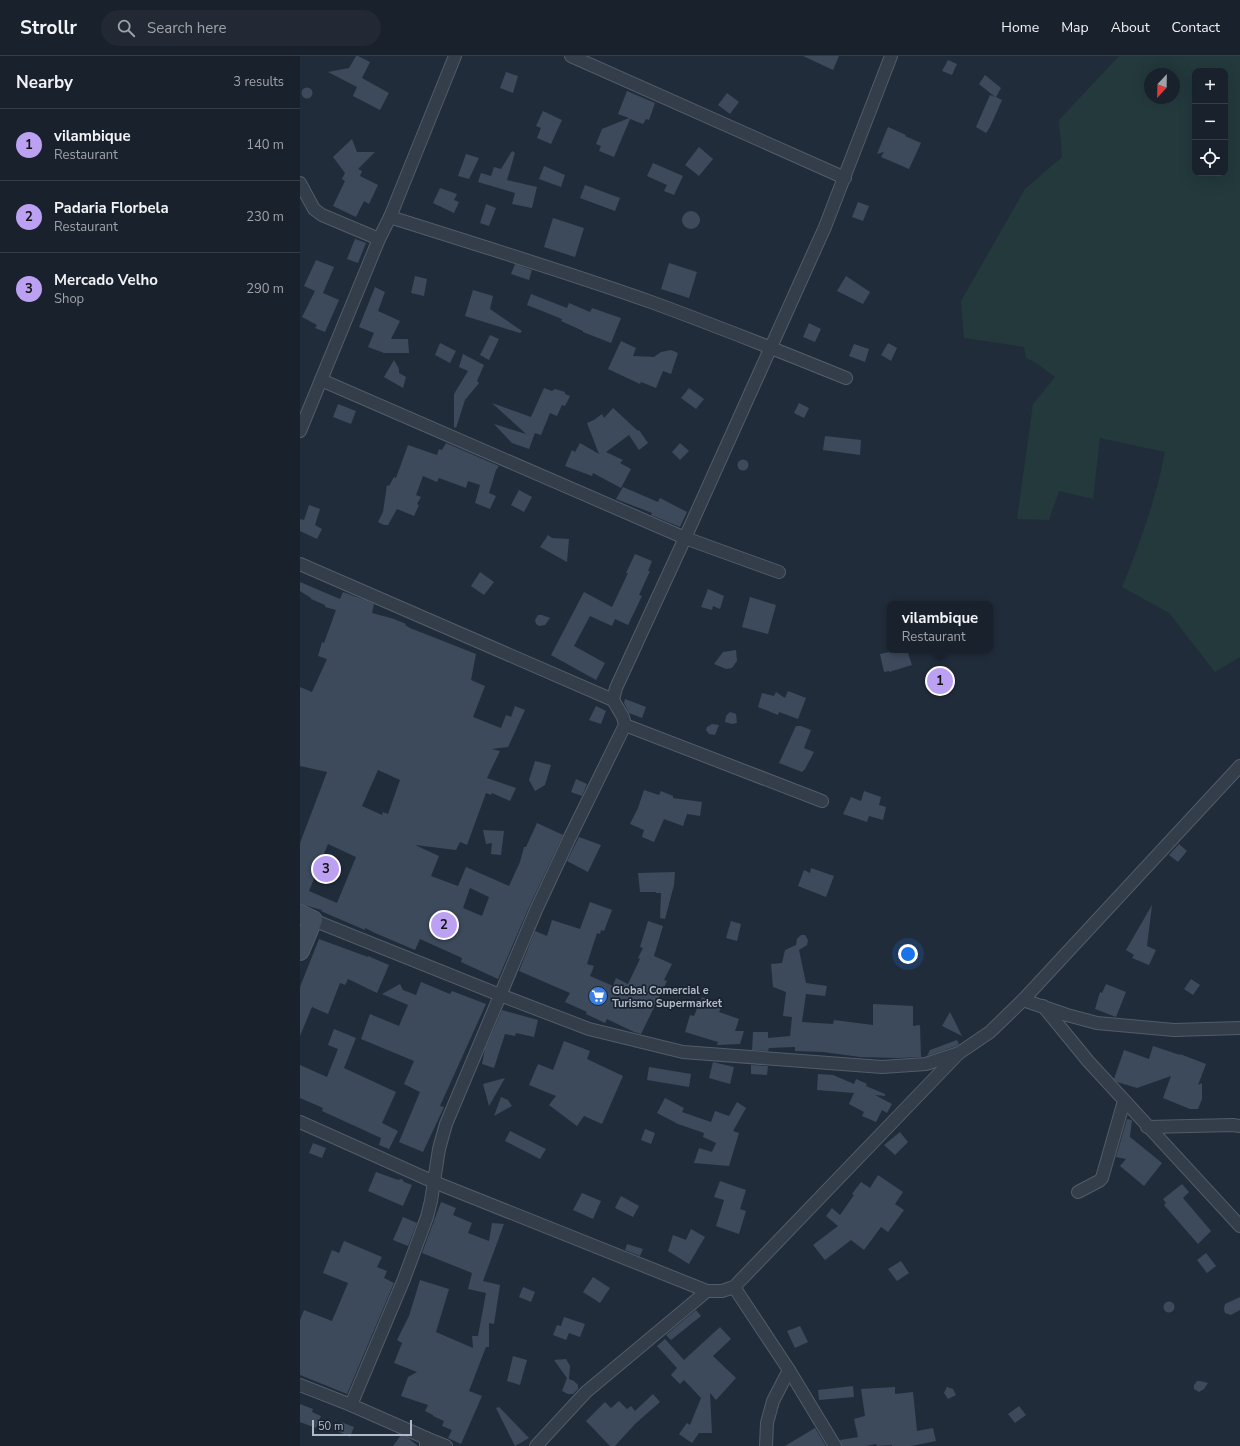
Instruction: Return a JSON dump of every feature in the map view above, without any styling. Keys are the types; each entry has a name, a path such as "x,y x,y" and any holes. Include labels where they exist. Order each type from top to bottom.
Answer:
{"main road":[{"path":"300,951 306,917"}],"street":[{"path":"300,431 379,240 390,217 455,56"},
{"path":"571,56 845,178"},
{"path":"613,700 616,688 825,227 891,56"},
{"path":"300,183 314,209 322,215 379,240"},
{"path":"390,217 545,266 632,296 846,378"},
{"path":"321,380 685,538 779,572"},
{"path":"300,564 613,700 623,717 625,725 536,910 446,1124 439,1149 427,1217 404,1279 351,1405"},
{"path":"625,725 822,801"},
{"path":"300,1122 434,1182 707,1291 722,1291 734,1287 959,1053 990,1032 1023,1000 1240,766"},
{"path":"306,917 589,1029 683,1052 882,1067 926,1064 959,1053"},
{"path":"1023,1000 1067,1015 1097,1023 1174,1030 1240,1028"},
{"path":"1043,1006 1088,1061 1147,1127 1240,1226"},
{"path":"1078,1192 1102,1178 1124,1101"},
{"path":"1147,1127 1240,1126"},
{"path":"734,1287 789,1370 836,1446"},
{"path":"536,1446 586,1392 707,1291"},
{"path":"766,1446 767,1423 773,1401 789,1370"},
{"path":"300,1385 351,1405 426,1442 446,1446"}],"green space":[{"path":"1119,56 1240,56 1240,657 1215,672 1169,613 1122,587 1147,521 1165,452 1100,438 1093,499 1059,491 1049,520 1017,519 1033,404 1055,377 1036,363 1026,358 1024,347 964,338 961,301 1025,189 1062,157 1059,120"}],"building":[{"path":"356,56 370,62 362,78 389,93 380,110 353,96 357,87 328,72 349,68"},
{"path":"803,56 839,56 833,70"},
{"path":"948,60 957,64 952,75 942,71"},
{"path":"506,72 518,76 513,93 500,88"},
{"path":"985,75 1001,88 996,97 1002,100 986,133 976,127 990,95 995,97 979,84"},
{"path":"305,88 309,88 311,89 311,97 305,98 302,95 302,91"},
{"path":"627,91 655,103 649,120 646,119 643,124 630,119 614,157 599,151 601,146 596,144 602,129 629,118 618,114"},
{"path":"727,93 739,102 730,114 718,105"},
{"path":"543,111 562,120 551,144 537,138 541,128 536,126"},
{"path":"888,127 921,143 909,169 881,157 884,152 877,154"},
{"path":"352,139 357,152 375,152 358,169 362,171 360,176 378,185 369,204 364,201 356,217 333,206 345,181 342,179 345,173 333,157"},
{"path":"699,147 713,159 699,176 685,165"},
{"path":"512,151 515,153 507,180 537,187 532,208 512,204 515,193 478,182 481,173 491,176 494,167 501,169"},
{"path":"466,154 479,158 469,179 458,176"},
{"path":"653,163 683,176 674,195 664,191 667,185 647,176"},
{"path":"544,166 565,175 561,187 539,179"},
{"path":"585,185 620,198 615,211 580,198"},
{"path":"440,188 457,194 454,200 459,202 454,213 433,203"},
{"path":"858,202 869,206 863,221 852,217"},
{"path":"486,204 496,208 489,226 480,223"},
{"path":"691,211 695,212 699,216 699,224 695,228 691,229 687,228 683,224 682,220 683,216 687,212"},
{"path":"553,218 584,228 575,257 544,247"},
{"path":"355,239 366,243 358,263 347,259"},
{"path":"316,260 334,267 323,293 339,300 325,332 315,328 317,325 302,317 315,291 304,286"},
{"path":"669,263 697,272 689,298 661,289"},
{"path":"515,264 532,270 529,280 511,274"},
{"path":"415,276 427,279 424,296 411,293"},
{"path":"846,276 870,292 863,304 837,291"},
{"path":"375,287 385,292 378,311 400,321 391,339 408,339 409,353 384,353 368,347 374,333 359,327"},
{"path":"473,290 493,296 490,309 522,331 520,333 465,316"},
{"path":"531,294 567,308 569,303 590,312 592,308 621,318 611,343 583,332 561,321 562,319 527,305"},
{"path":"809,323 821,329 815,342 803,337"},
{"path":"490,335 499,339 489,360 480,355"},
{"path":"621,341 636,348 633,356 654,357 661,352 671,350 678,353 671,374 663,371 656,388 641,382 640,384 608,369"},
{"path":"440,343 456,351 450,363 435,355"},
{"path":"888,343 897,348 891,361 881,355"},
{"path":"854,344 869,349 865,362 849,356"},
{"path":"463,354 484,365 477,381 479,383 465,400 456,428 454,427 454,394 468,371 459,367"},
{"path":"394,360 399,369 399,373 406,377 403,388 384,377"},
{"path":"544,388 552,391 555,389 565,392 565,394 570,396 565,406 562,405 557,416 550,413 541,435 535,433 529,449 512,443 494,424 526,434 492,403 531,417"},
{"path":"689,388 704,399 696,409 681,398"},
{"path":"799,403 809,408 804,418 794,413"},
{"path":"338,404 356,411 351,424 333,417"},
{"path":"613,408 638,431 639,430 648,443 639,450 629,435 606,452 623,460 620,463 631,469 621,488 593,473 592,476 565,466 572,450 575,452 580,443 599,454 587,423 602,414 604,418"},
{"path":"825,436 861,440 860,455 823,450"},
{"path":"446,443 499,466 496,470 489,493 496,496 490,509 475,503 480,485 468,481 466,488 439,478 437,482 423,476 416,495 421,497 417,504 419,505 414,516 397,509 388,525 378,522 383,512 387,485 389,486 394,477 396,478 408,445 437,455 439,449 442,450"},
{"path":"680,443 689,451 680,460 672,452"},
{"path":"741,460 745,460 747,461 747,469 741,470 738,467 738,463"},
{"path":"623,487 658,502 660,498 687,512 680,527 651,515 652,513 616,499"},
{"path":"519,490 532,497 524,512 511,505"},
{"path":"309,505 320,509 315,525 322,529 317,539 300,531 300,519 304,520"},
{"path":"548,535 552,538 569,539 567,562 540,547"},
{"path":"635,554 652,561 648,571 650,571 639,595 642,596 628,625 615,619 612,626 590,616 574,646 605,663 596,680 551,655 584,592 612,607"},
{"path":"480,572 494,582 484,595 471,586"},
{"path":"300,582 340,599 343,592 374,604 372,613 394,619 406,624 405,625 410,628 476,654 471,680 485,686 473,717 501,728 506,715 511,717 515,706 525,710 508,747 492,749 500,751 487,778 516,788 510,801 492,793 491,795 486,793 467,845 460,842 456,850 415,845 439,856 431,876 458,886 466,867 509,886 520,862 524,847 526,847 537,823 563,835 529,907 498,979 461,962 462,958 420,939 415,950 365,928 365,930 330,915 321,911 322,910 300,904 300,843 327,772 300,766 300,687 312,692 327,659 318,656 322,642 324,643 336,610 325,607 325,605 311,599 300,591","holes":["378,770 400,780 388,814 383,812 382,815 362,806","328,844 356,857 337,903 309,891","470,888 489,897 482,916 463,908"]},
{"path":"708,589 724,596 720,609 713,606 712,610 701,607"},
{"path":"750,597 776,605 768,634 742,627"},
{"path":"538,615 550,618 545,625 539,626 536,624 535,620"},
{"path":"736,650 737,661 732,668 726,669 714,664 723,652"},
{"path":"908,653 912,665 889,672 884,672 880,654"},
{"path":"788,691 806,698 798,719 779,712 778,715 758,707 762,693 774,696 776,692 785,698"},
{"path":"625,699 646,707 642,718 629,713 624,703"},
{"path":"596,706 606,711 601,724 589,720"},
{"path":"730,712 736,714 737,723 732,724 725,722 726,716"},
{"path":"712,724 719,725 715,735 709,734 706,730 707,727"},
{"path":"796,726 801,726 811,730 804,748 814,752 802,772 779,763"},
{"path":"535,761 551,765 545,785 535,791 529,780"},
{"path":"576,779 587,784 582,796 571,792"},
{"path":"644,790 659,795 661,791 673,796 673,798 702,802 700,816 687,814 683,826 664,819 654,842 642,837 644,830 630,824 638,808"},
{"path":"864,791 881,797 879,805 886,807 883,820 869,816 867,822 843,814 851,797 861,801"},
{"path":"483,830 504,831 501,855 491,854 492,843 486,844"},
{"path":"579,837 601,845 588,872 567,861"},
{"path":"1179,844 1187,851 1178,862 1169,855"},
{"path":"811,868 834,876 826,897 798,886 804,870 810,873"},
{"path":"675,872 674,885 665,919 660,918 661,893 640,892 638,873"},
{"path":"590,902 612,910 604,931 601,930 600,934 597,933 587,964 594,966 590,976 613,986 616,978 628,984 640,959 638,958 643,948 640,947 648,921 663,926 654,956 672,964 664,980 667,981 641,1034 607,1019 605,1023 586,1014 587,1012 565,1002 570,993 519,971 535,931 547,936 552,920 580,929"},
{"path":"1152,905 1147,946 1156,950 1149,965 1132,958 1134,955 1126,950"},
{"path":"731,921 741,924 737,941 726,938"},
{"path":"801,935 805,935 808,940 807,945 799,950 806,983 827,986 825,996 806,994 802,1022 833,1024 834,1020 873,1025 873,1004 913,1006 913,1026 920,1025 921,1057 860,1057 823,1052 795,1051 795,1047 769,1048 768,1051 752,1050 753,1032 768,1032 768,1038 790,1036 792,1017 783,1016 786,992 773,987 771,964 782,963 785,950 796,945 797,939"},
{"path":"319,939 389,965 377,993 348,979 345,985 340,983 328,1014 312,1007 300,1036 300,987"},
{"path":"1191,979 1200,985 1193,995 1184,989"},
{"path":"421,982 450,994 452,991 486,1004 440,1106 444,1107 423,1152 399,1142 420,1092 404,1084 414,1061 361,1039 370,1014 399,1026 408,1005 382,994 400,984 403,990 416,995"},
{"path":"1106,984 1126,992 1116,1017 1095,1009 1100,992 1102,993"},
{"path":"702,997 722,1006 719,1012 739,1019 735,1031 744,1031 740,1044 717,1045 718,1042 685,1032 690,1015 694,1016"},
{"path":"502,1010 538,1020 534,1037 516,1033 515,1036 505,1034 494,1068 482,1064 485,1049"},
{"path":"950,1012 962,1036 942,1026"},
{"path":"334,1029 356,1038 344,1068 396,1092 382,1123 398,1131 389,1149 379,1145 381,1138 322,1111 323,1108 300,1098 300,1065 327,1077 338,1049 328,1045"},
{"path":"957,1040 959,1044 956,1046 927,1056 930,1050"},
{"path":"564,1041 590,1051 587,1059 623,1076 602,1124 584,1116 577,1126 549,1105 556,1096 529,1085 538,1064 553,1070"},
{"path":"1153,1046 1206,1064 1198,1085 1202,1083 1202,1099 1198,1109 1190,1109 1163,1098 1171,1076 1137,1088 1117,1082 1114,1079 1124,1050 1149,1059"},
{"path":"713,1062 734,1067 730,1084 709,1078"},
{"path":"751,1065 768,1066 767,1075 751,1074"},
{"path":"649,1067 691,1074 689,1087 647,1080"},
{"path":"818,1074 833,1075 854,1084 856,1079 867,1084 866,1086 885,1094 885,1096 875,1095 892,1104 887,1113 882,1110 876,1122 862,1116 864,1112 849,1104 854,1093 817,1090"},
{"path":"505,1078 489,1106 483,1084"},
{"path":"501,1097 508,1100 512,1106 494,1116"},
{"path":"665,1098 684,1108 682,1112 711,1122 715,1111 729,1116 737,1102 746,1108 733,1131 739,1133 729,1166 694,1163 699,1148 712,1152 716,1143 703,1137 704,1133 678,1124 657,1113"},
{"path":"1127,1119 1132,1120 1130,1137 1162,1163 1144,1186 1120,1166 1126,1159 1116,1157"},
{"path":"645,1129 655,1133 651,1144 641,1140"},
{"path":"510,1131 546,1149 540,1159 505,1141"},
{"path":"900,1132 908,1142 895,1155 884,1145"},
{"path":"313,1143 326,1148 322,1158 309,1153"},
{"path":"376,1172 398,1180 402,1179 404,1182 412,1185 403,1206 368,1191"},
{"path":"878,1175 903,1192 895,1204 904,1210 888,1232 881,1227 864,1250 851,1240 825,1260 813,1245 838,1226 826,1216 832,1208 840,1215 861,1182 870,1188"},
{"path":"720,1181 746,1190 740,1209 746,1211 739,1234 716,1226 724,1200 714,1197"},
{"path":"1182,1184 1189,1192 1183,1198 1211,1231 1198,1244 1164,1205 1166,1203 1163,1199"},
{"path":"582,1193 601,1201 593,1219 573,1210"},
{"path":"621,1196 639,1206 633,1217 615,1208"},
{"path":"441,1202 456,1208 453,1215 472,1223 468,1233 489,1241 492,1223 504,1224 483,1281 500,1285 494,1324 489,1323 489,1347 486,1347 469,1391 482,1396 461,1444 448,1438 452,1430 442,1426 444,1421 425,1411 428,1405 401,1396 408,1377 417,1372 394,1363 402,1343 397,1340 409,1316 420,1280 449,1289 436,1332 473,1348 472,1336 478,1336 486,1293 468,1289 472,1273 422,1253"},
{"path":"403,1217 417,1223 408,1246 393,1240"},
{"path":"691,1229 705,1237 689,1264 668,1251 673,1235 686,1240"},
{"path":"344,1241 382,1257 377,1267 387,1271 384,1278 394,1283 347,1394 300,1375 300,1320 304,1310 332,1321 348,1283 323,1273 332,1250 339,1253"},
{"path":"627,1244 643,1249 640,1256 625,1250"},
{"path":"1206,1253 1216,1266 1207,1273 1197,1260"},
{"path":"901,1261 909,1273 897,1281 888,1269"},
{"path":"593,1277 610,1288 600,1303 583,1292"},
{"path":"523,1287 535,1292 531,1302 519,1297"},
{"path":"1240,1297 1240,1310 1231,1315 1225,1313 1225,1304"},
{"path":"1169,1301 1173,1303 1175,1307 1173,1311 1169,1313 1165,1311 1163,1307 1165,1303"},
{"path":"696,1310 701,1316 671,1340 666,1335"},
{"path":"564,1317 585,1324 580,1337 569,1333 566,1340 553,1335 557,1325 561,1326"},
{"path":"800,1326 808,1342 795,1348 787,1331"},
{"path":"720,1327 731,1339 713,1356 736,1378 716,1400 710,1393 712,1433 699,1433 692,1443 679,1434 687,1423 690,1425 701,1398 684,1380 680,1384 671,1375 677,1368 657,1346 665,1339 684,1360"},
{"path":"513,1356 527,1360 520,1385 507,1381"},
{"path":"566,1359 570,1366 569,1379 578,1385 578,1389 573,1394 568,1394 562,1391 567,1378 554,1360"},
{"path":"1197,1381 1208,1383 1204,1389 1199,1392 1194,1389 1194,1385"},
{"path":"853,1386 854,1397 819,1400 818,1390"},
{"path":"895,1387 895,1394 913,1392 917,1431 933,1428 936,1441 911,1446 877,1446 876,1444 866,1446 842,1446 840,1440 858,1437 854,1419 865,1416 861,1389"},
{"path":"947,1387 953,1389 956,1395 948,1399 944,1393"},
{"path":"653,1394 660,1402 635,1424 615,1446 610,1446 586,1421 605,1402 611,1408 619,1401 627,1409 631,1406 635,1411"},
{"path":"300,1404 313,1409 312,1412 321,1416 316,1428 300,1422"},
{"path":"1019,1406 1026,1415 1015,1423 1008,1414"},
{"path":"499,1407 529,1438 515,1446 496,1408"},
{"path":"341,1422 354,1427 350,1437 337,1431"},
{"path":"815,1428 826,1446 785,1446"},
{"path":"401,1435 408,1438 418,1446 393,1446"}],"place":[{"name":"vilambique","path":"940,681"},
{"name":"Mercado Velho","path":"326,869"},
{"name":"Padaria Florbela","path":"444,925"},
{"name":"Global Comercial e Turismo Supermarket","path":"598,996"}]}
